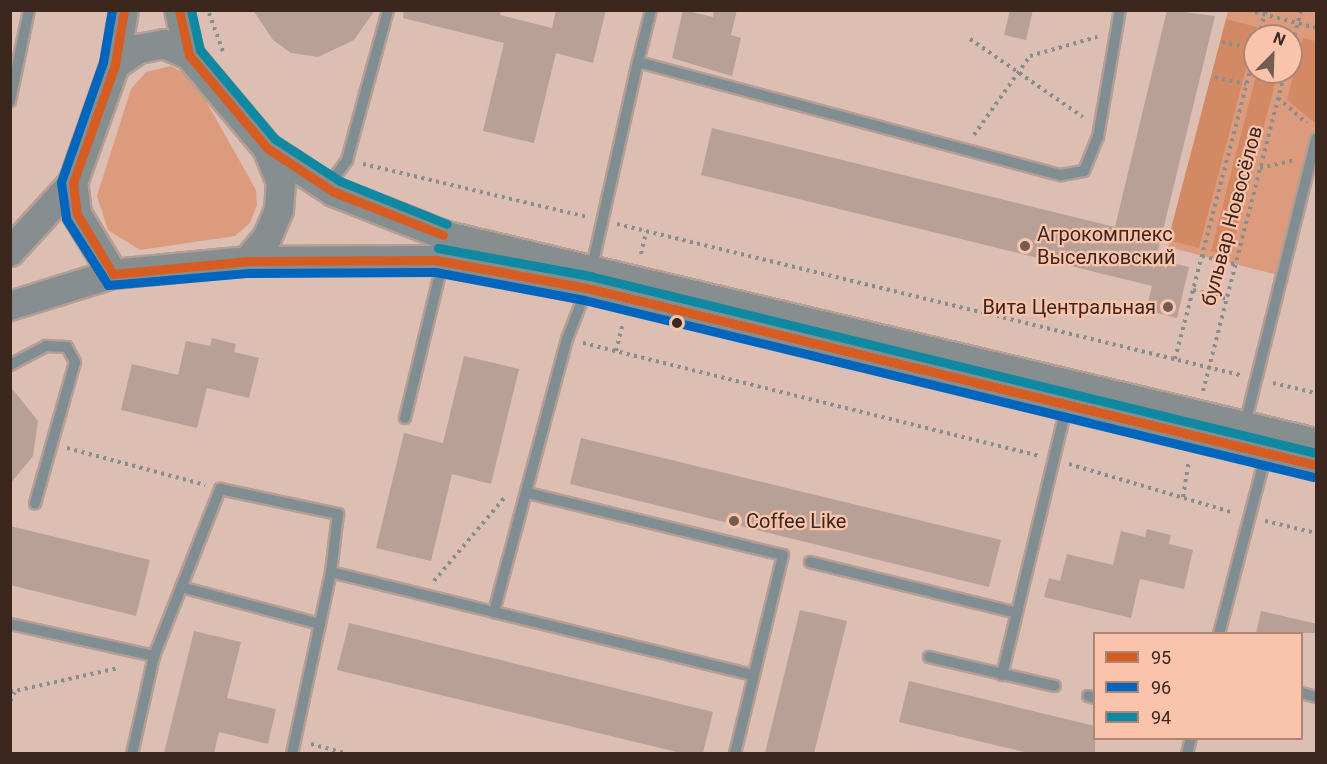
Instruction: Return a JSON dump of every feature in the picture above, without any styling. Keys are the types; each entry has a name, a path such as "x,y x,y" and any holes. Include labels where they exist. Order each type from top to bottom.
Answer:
{"main road":[{"path":"10,252 73,183 115,65 124,10"},
{"path":"179,10 189,55"},
{"path":"115,65 139,49 164,44 189,55 267,148 326,187 443,248"},
{"path":"248,261 267,238 279,210 281,182 267,148"},
{"path":"73,183 77,214 113,274"},
{"path":"10,306 113,274 248,261 443,248 589,277 1317,443"},
{"path":"589,277 1066,408 1317,465"}],"lane":[{"path":"10,101 29,10"},
{"path":"326,187 347,160 388,10"},
{"path":"494,612 528,493 567,339 589,277 651,10"},
{"path":"638,62 1061,175 1084,171 1100,128 1120,10"},
{"path":"1244,427 1317,139"},
{"path":"405,418 443,248"},
{"path":"10,365 46,346 67,347 75,362 35,503"},
{"path":"1002,675 1014,612 1066,408"},
{"path":"1219,632 1266,453"},
{"path":"132,753 154,656 220,489 338,514 331,572 292,753"},
{"path":"528,493 783,555 735,753"},
{"path":"810,562 1014,612"},
{"path":"331,572 753,675"},
{"path":"181,587 320,624"},
{"path":"10,624 154,656"},
{"path":"929,657 1055,686"}],"path":[{"path":"208,10 227,60"},
{"path":"1248,10 1317,28"},
{"path":"1298,23 1301,10"},
{"path":"965,150 1030,56 1118,32"},
{"path":"970,39 1100,128"},
{"path":"1222,42 1243,47"},
{"path":"1215,76 1243,83"},
{"name":"бульвар Новосёлов","path":"1175,359 1246,84"},
{"name":"бульвар Новосёлов","path":"1208,367 1282,84"},
{"path":"1278,98 1317,131"},
{"path":"1260,168 1312,156"},
{"path":"347,160 1317,393"},
{"path":"1202,256 1235,264"},
{"path":"1193,290 1226,299"},
{"path":"567,339 1054,460 1249,517 1317,533"},
{"path":"52,444 220,489"},
{"path":"422,595 512,489 528,493"},
{"path":"10,701 13,692 115,668 151,669"},
{"path":"295,740 348,753"}],"shaded area":[{"path":"1228,11 1316,11 1316,126 1278,275 1168,247"},
{"path":"1226,19 1245,24 1243,24 1243,80 1199,248 1168,240"},
{"path":"1303,38 1316,41 1315,123 1287,100 1291,84 1303,84"},
{"path":"171,66 193,78 256,190 257,205 250,223 235,236 140,250 108,230 97,196 131,89 146,72"},
{"path":"1254,84 1275,84 1230,256 1211,251"}],"building":[{"path":"253,10 375,10 354,40 318,57 291,53 273,40"},
{"path":"404,10 501,10 500,15 552,28 556,10 606,10 593,63 556,53 534,143 483,131 504,43 403,18"},
{"path":"683,10 713,17 714,10 737,10 731,35 741,38 732,76 672,58"},
{"path":"1010,10 1033,10 1026,40 1004,35"},
{"path":"1167,10 1215,16 1156,259 1189,267 1177,318 1146,310 1152,286 701,175 712,128 1115,227"},
{"path":"212,338 236,344 234,352 259,358 249,398 207,388 197,428 121,410 132,364 178,375 186,341 210,346"},
{"path":"464,356 519,369 491,484 452,474 431,561 376,548 404,433 443,443"},
{"path":"10,386 38,421 33,456 10,484"},
{"path":"581,438 1001,540 989,587 570,484"},
{"path":"10,526 150,560 136,616 10,585"},
{"path":"1147,529 1171,535 1169,544 1193,550 1184,589 1140,579 1131,618 1044,597 1049,578 1060,581 1067,554 1113,565 1121,531 1145,537"},
{"path":"800,610 847,621 814,753 765,753"},
{"path":"1261,611 1317,624 1317,633 1256,632"},
{"path":"349,623 713,712 703,753 681,753 337,670"},
{"path":"194,631 241,642 227,698 276,709 268,744 219,732 214,753 164,753"},
{"path":"909,681 1093,726 1095,753 1029,753 899,722"}],"transit line":[{"name":"96","path":"112,10 103,62 61,182 66,219 108,285 249,273 435,272 584,300 1313,477"},
{"name":"95","path":"124,10 115,65 73,183 77,214 113,274 248,261 436,260 587,288 1316,465"},
{"name":"95","path":"179,10 189,55 267,148 334,192 443,235"},
{"name":"94","path":"191,10 200,50 275,139 340,181 447,224"},
{"name":"94","path":"438,248 590,276 1316,453"}],"place":[{"name":"Агрокомплекс Выселковский","path":"1025,246"},
{"name":"Вита Центральная","path":"1168,307"},
{"name":"Coffee Like","path":"734,521"}]}
